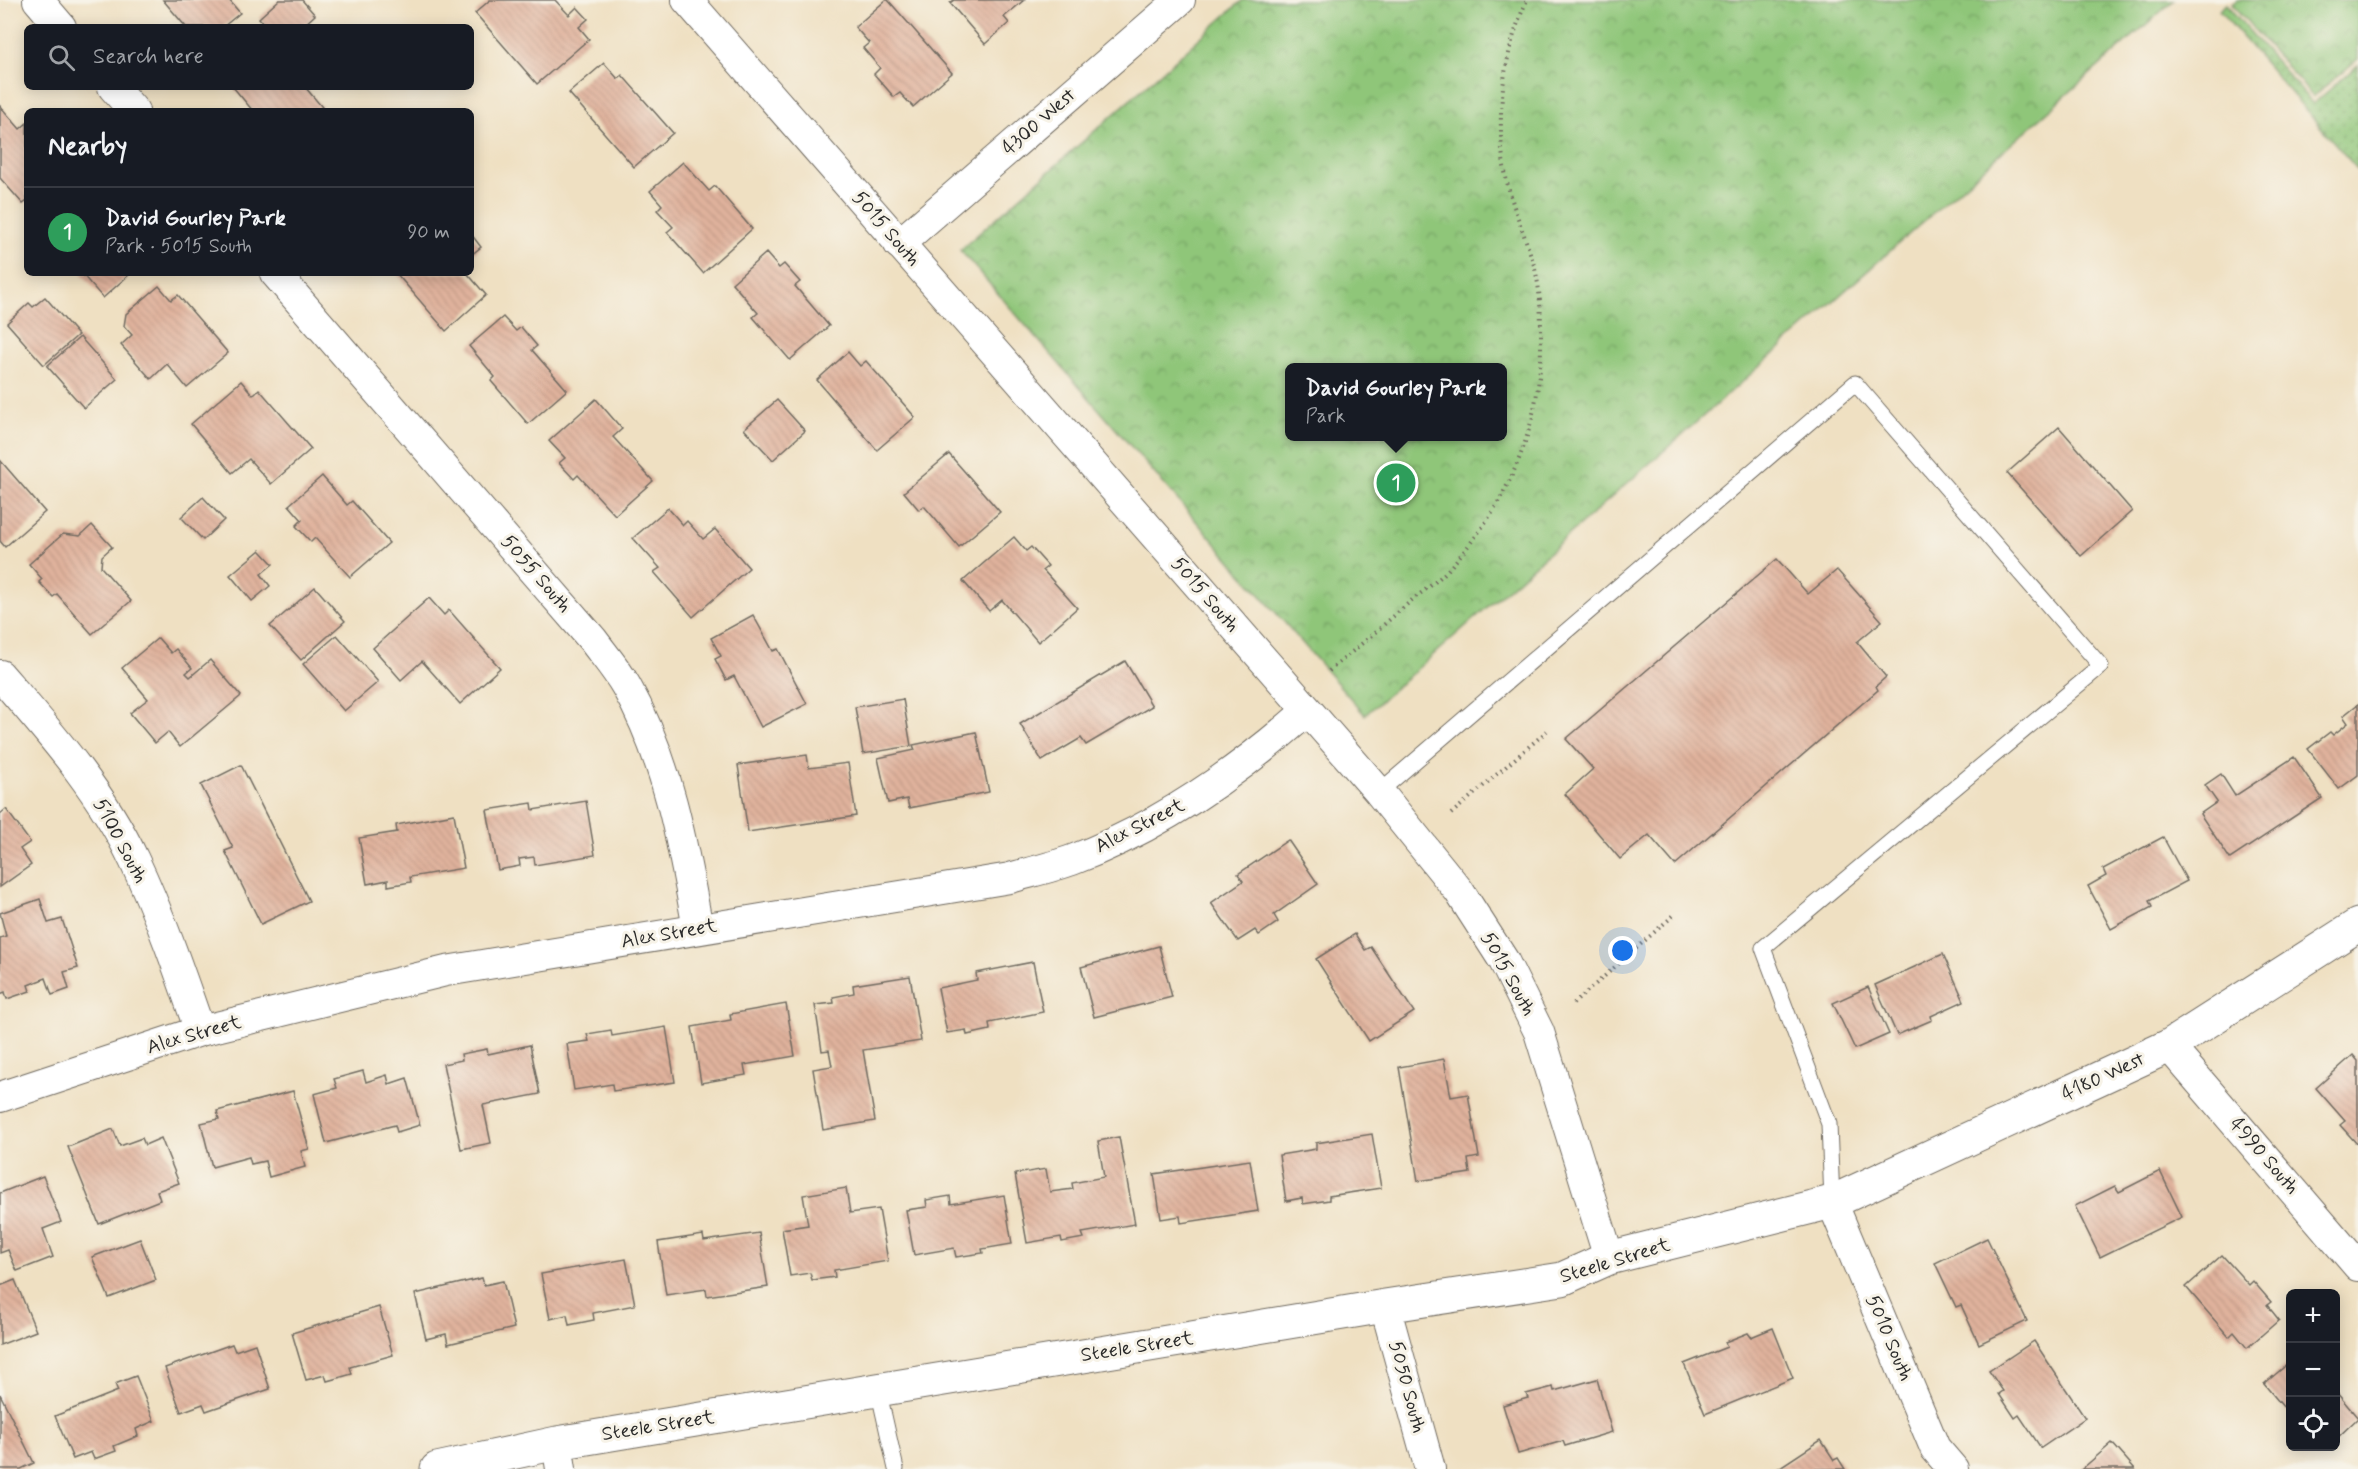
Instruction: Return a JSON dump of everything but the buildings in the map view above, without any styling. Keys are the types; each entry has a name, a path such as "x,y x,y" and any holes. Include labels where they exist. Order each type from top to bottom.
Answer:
{"street":[{"path":"38,0 58,24"},
{"name":"5015 South","path":"687,0 1379,792 1459,891 1504,961 1539,1032 1609,1258"},
{"name":"4300 West","path":"899,244 1180,0"},
{"path":"116,90 131,108"},
{"name":"5055 South","path":"278,276 594,640 625,685 648,732 666,781 687,868 698,928"},
{"name":"5100 South","path":"0,675 64,749 102,803 134,859 200,1031"},
{"name":"Alex Street","path":"0,1097 200,1031 446,971 1011,878 1072,860 1126,836 1182,807 1261,752 1307,711"},
{"name":"4180 West","path":"1833,1202 2169,1046 2358,925"},
{"name":"4990 South","path":"2169,1046 2358,1266"},
{"name":"Steele Street","path":"437,1469 559,1456 878,1389 1562,1279 1609,1258 1833,1202"},
{"name":"5010 South","path":"1833,1202 1935,1448 1953,1469"},
{"name":"5050 South","path":"1385,1306 1430,1469"}],"lane":[{"path":"1379,792 1855,383 2101,666 1763,948 1829,1124 1833,1202"},
{"path":"878,1389 896,1469"}],"path":[{"path":"1329,671 1452,566 1484,527 1502,497 1521,456 1535,412 1542,365 1536,271 1507,182 1500,115 1506,64 1519,18 1527,0"},
{"path":"1451,814 1547,731"},
{"path":"1573,1005 1676,914"}],"green space":[{"path":"1243,0 2174,0 1365,715 960,250"},
{"path":"2237,0 2358,0 2358,59 2313,97 2232,4"},
{"path":"2226,4 2313,104 2358,65 2358,170 2219,10"}],"place":[{"name":"David Gourley Park","path":"1396,483"}]}
